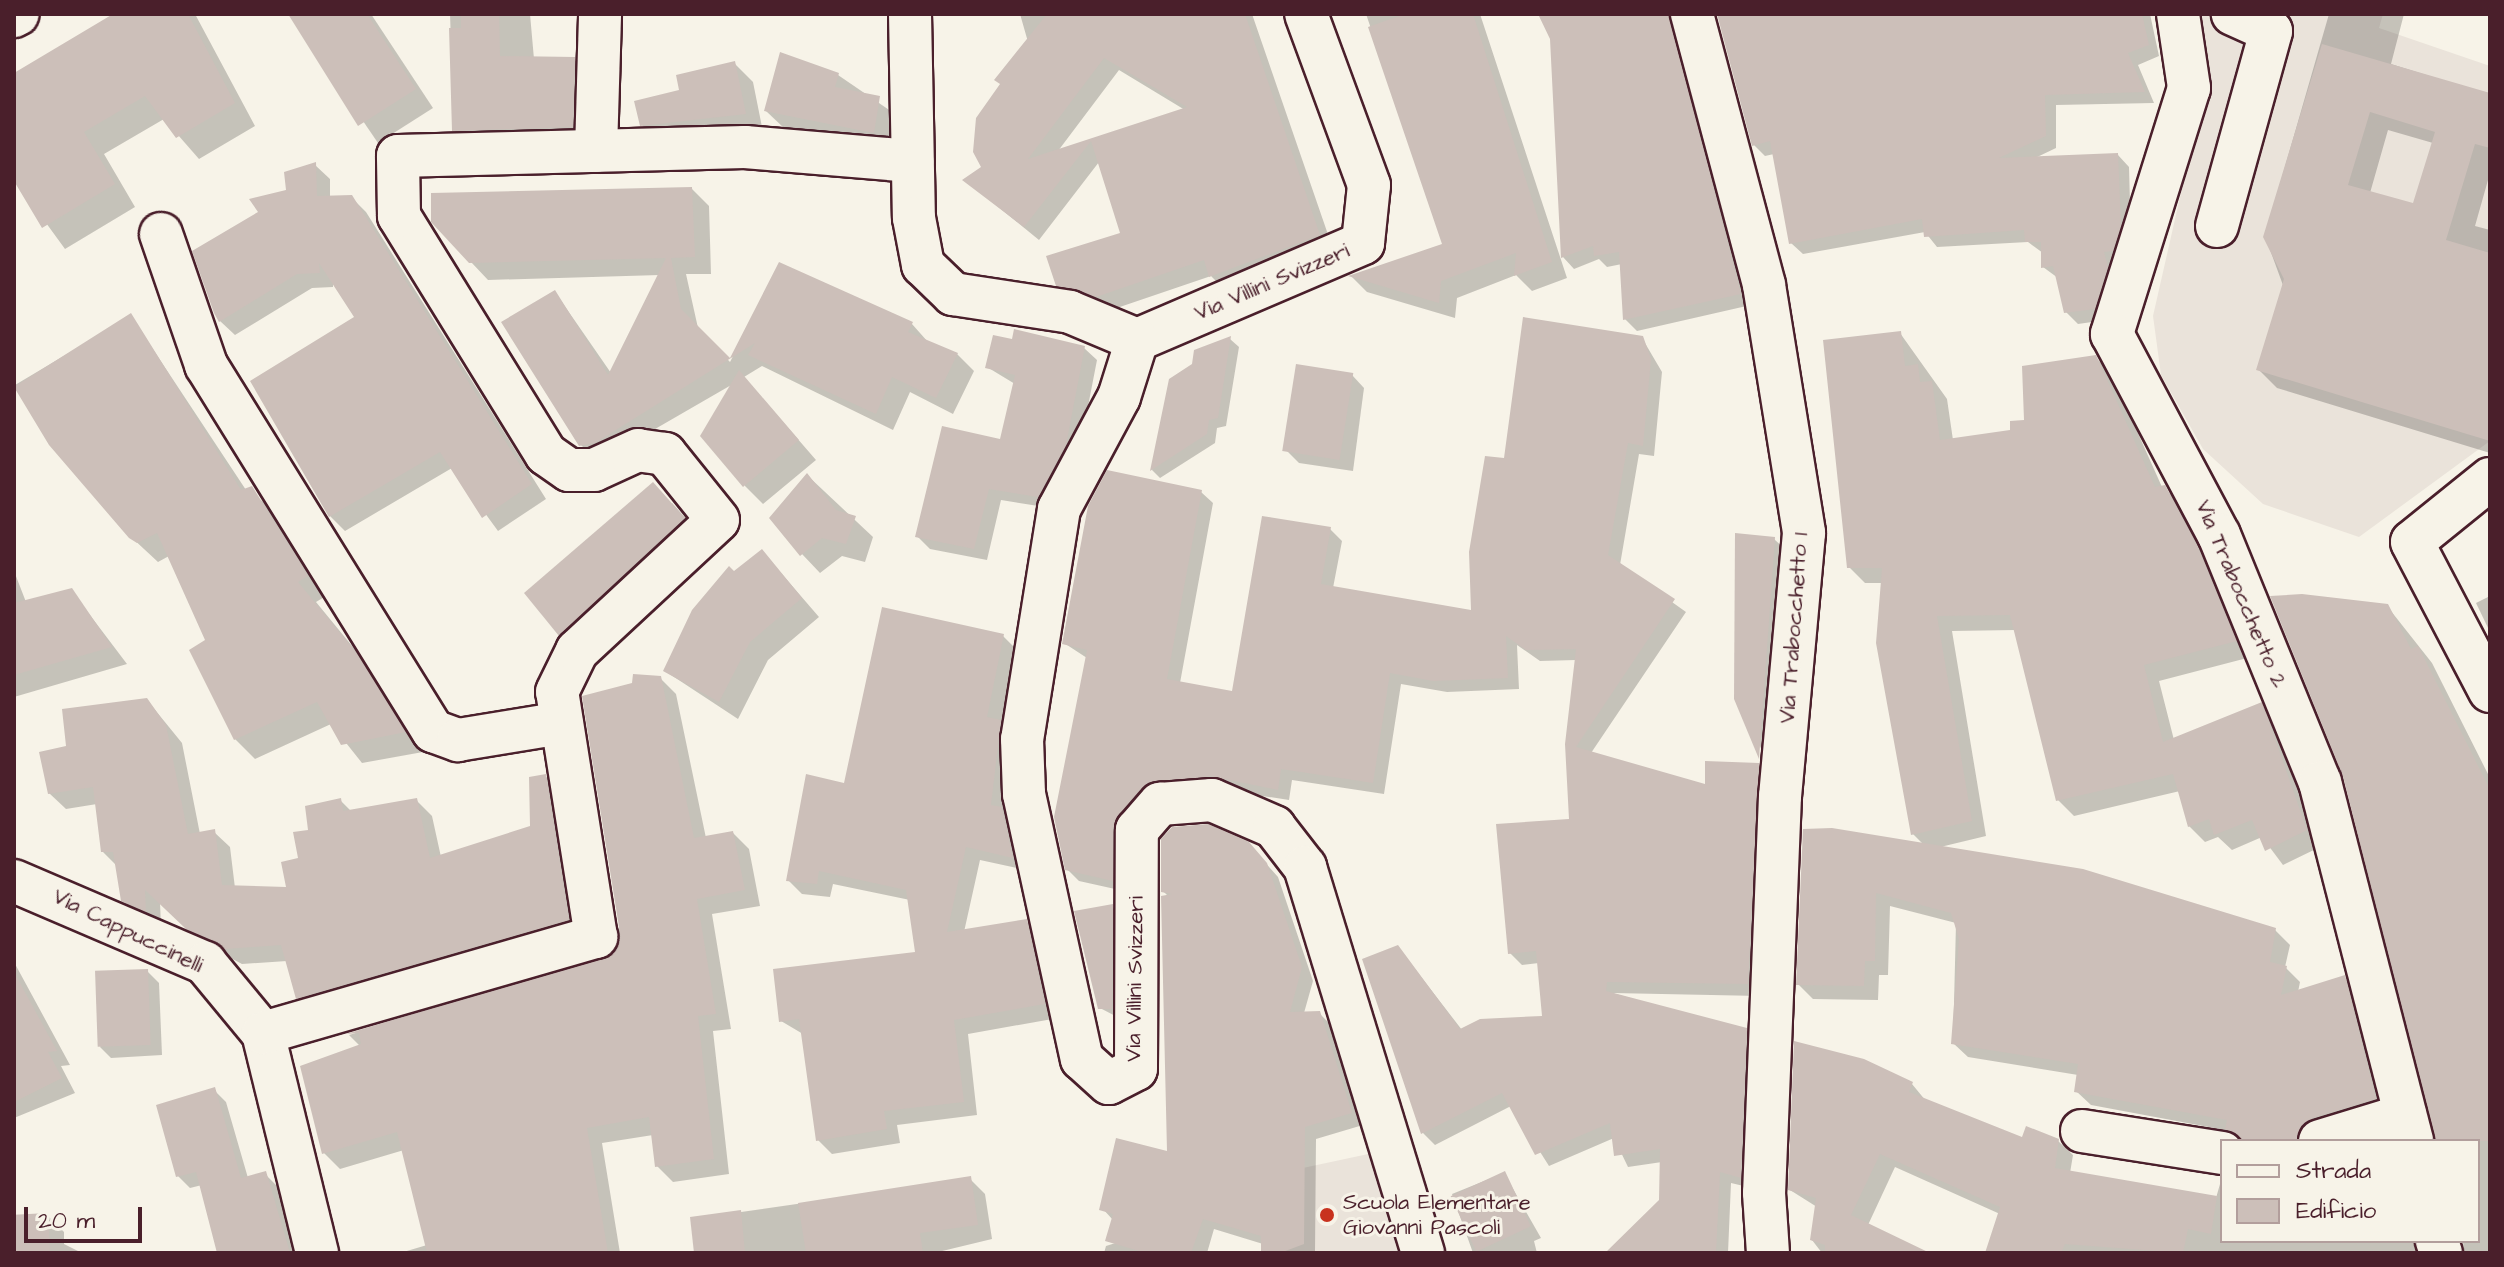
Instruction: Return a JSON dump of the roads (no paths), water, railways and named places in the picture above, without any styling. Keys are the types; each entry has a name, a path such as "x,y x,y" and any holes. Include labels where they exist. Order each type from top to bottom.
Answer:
{"street":[{"path":"596,151 600,14"},
{"path":"910,14 912,161 923,265 953,294 1070,312 1137,340"},
{"name":"Via Villini Svizzeri","path":"1306,14 1369,185 1363,243 1137,340 1119,397 1059,509 1022,739 1024,794 1082,1059 1109,1083 1136,1069 1137,830 1160,804 1212,800 1274,827 1305,867 1423,1253"},
{"name":"Via Trabocchetto 1","path":"1692,14 1764,285 1804,533 1780,796 1764,1193 1768,1253"},
{"name":"Via Trabocchetto 2","path":"2178,14 2189,88 2112,334 2219,535 2320,782 2408,1128"},
{"path":"2217,226 2271,31 2233,14"},
{"path":"317,1253 263,1033 596,937 557,692 577,651 718,520 665,454 638,450 581,470 546,454 399,216 398,156 745,147 912,161"},
{"path":"161,234 206,365 433,731 458,740 562,723"},
{"path":"2490,479 2412,542 2490,691"},
{"name":"Via Cappuccinelli","path":"14,881 205,963 263,1033"},
{"path":"2334,1139 2408,1128"},
{"path":"2082,1131 2220,1153"}],"place":[{"name":"Scuola Elementare Giovanni Pascoli","path":"1327,1215"}]}
